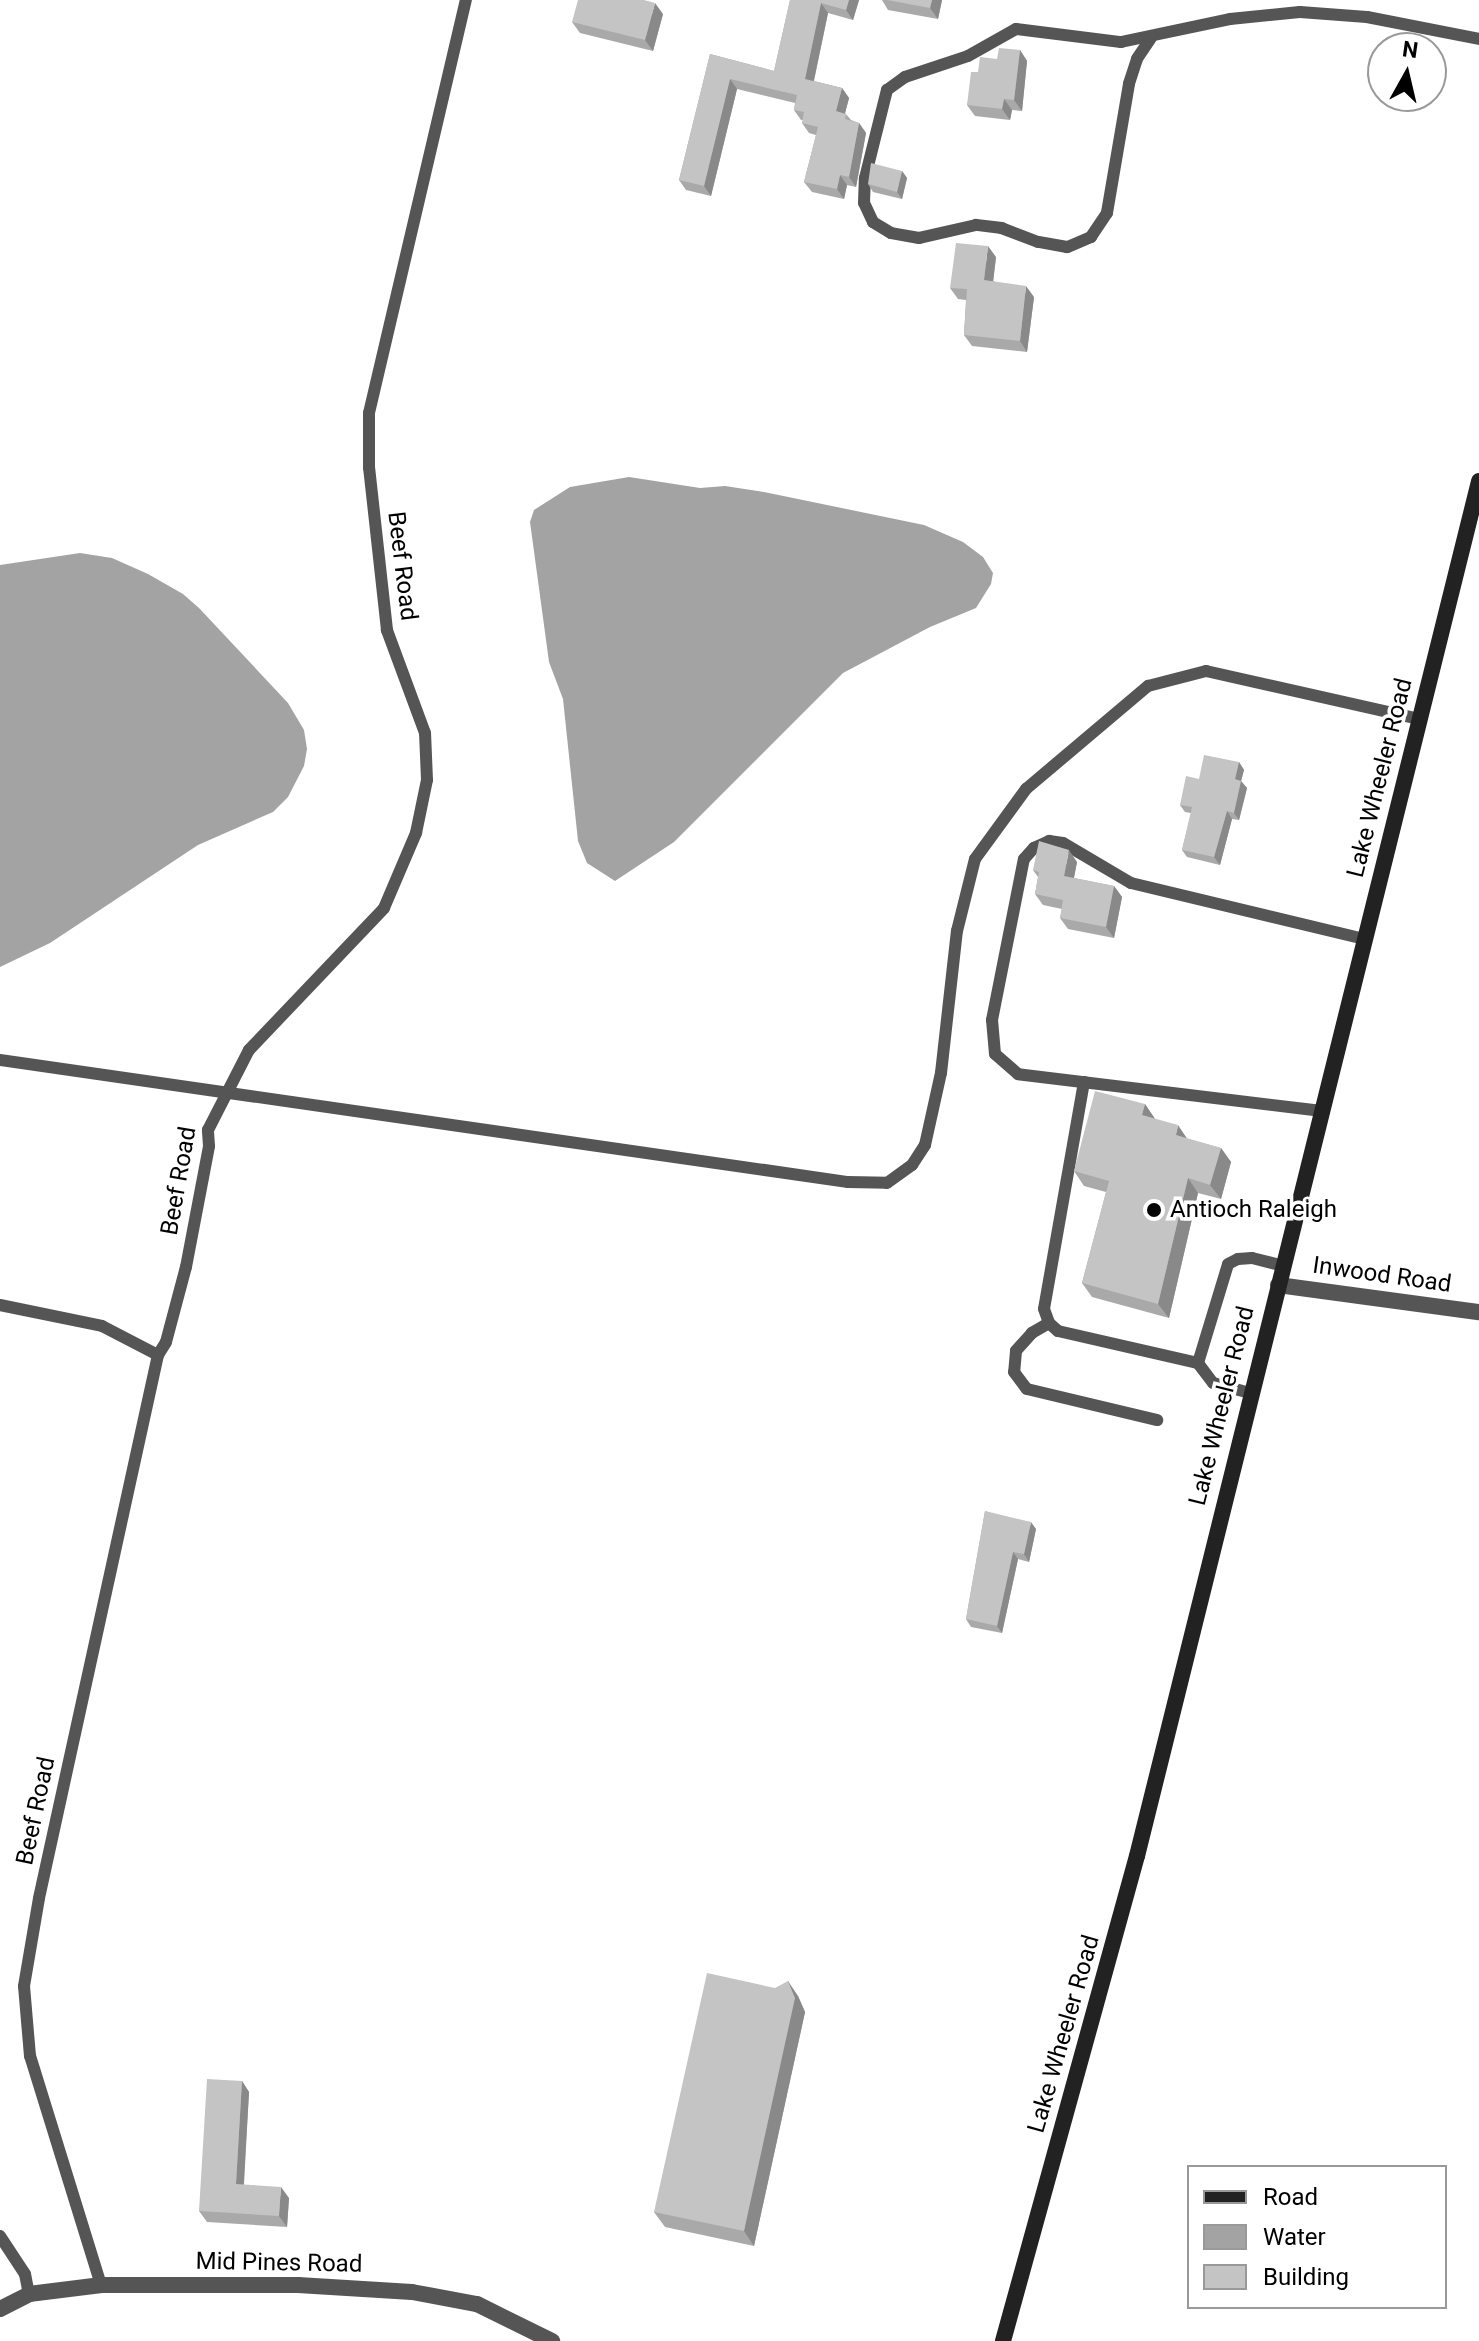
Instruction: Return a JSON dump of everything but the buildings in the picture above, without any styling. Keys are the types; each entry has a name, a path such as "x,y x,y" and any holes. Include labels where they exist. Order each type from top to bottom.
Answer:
{"street":[{"name":"Lake Wheeler Road","path":"1003,2341 1137,1856 1479,481"},
{"name":"Inwood Road","path":"1278,1285 1479,1312"},
{"name":"Mid Pines Road","path":"0,2309 29,2294 101,2285 298,2285 412,2292 477,2304 552,2341"}],"lane":[{"name":"Beef Road","path":"101,2285 30,2056 24,1986 42,1883 158,1355 166,1342 186,1267 209,1146 208,1130 249,1050 384,908 416,833 427,780 425,733 387,630 369,468 369,413 466,0"},
{"path":"1151,38 1137,59 1129,84 1107,213 1091,237 1067,247 1038,242 1002,228 976,225 940,236 919,238 891,233 873,222 864,203 865,178 887,90 905,77 968,56 1016,29 1121,42 1230,19 1300,12 1367,17 1479,39"},
{"path":"0,1060 848,1182 887,1183 912,1165 925,1145 941,1073 957,931 975,859 1026,789 1148,686 1206,671 1419,719"},
{"path":"1322,1111 1018,1074 995,1054 992,1020 1024,859 1034,848 1049,841 1063,843 1131,883 1365,939"},
{"path":"1084,1082 1044,1309 1049,1323 1058,1331 1198,1363 1213,1383 1250,1393"},
{"path":"1198,1363 1228,1264 1252,1258 1283,1266"},
{"path":"0,1305 102,1326 158,1355"},
{"path":"1049,1323 1032,1333 1016,1351 1014,1372 1027,1389 1157,1420"},
{"path":"0,2236 25,2274 29,2294"}],"water":[{"path":"629,477 700,488 725,486 764,492 924,525 963,542 983,557 993,573 991,584 976,608 930,627 843,673 674,842 615,881 587,863 578,841 563,699 549,662 530,522 534,510 570,487"},
{"path":"80,553 112,558 148,574 183,594 199,608 288,703 304,730 307,749 304,766 288,797 273,812 198,845 50,943 0,967 0,565"}],"place":[{"name":"Antioch Raleigh","path":"1154,1210"}]}
